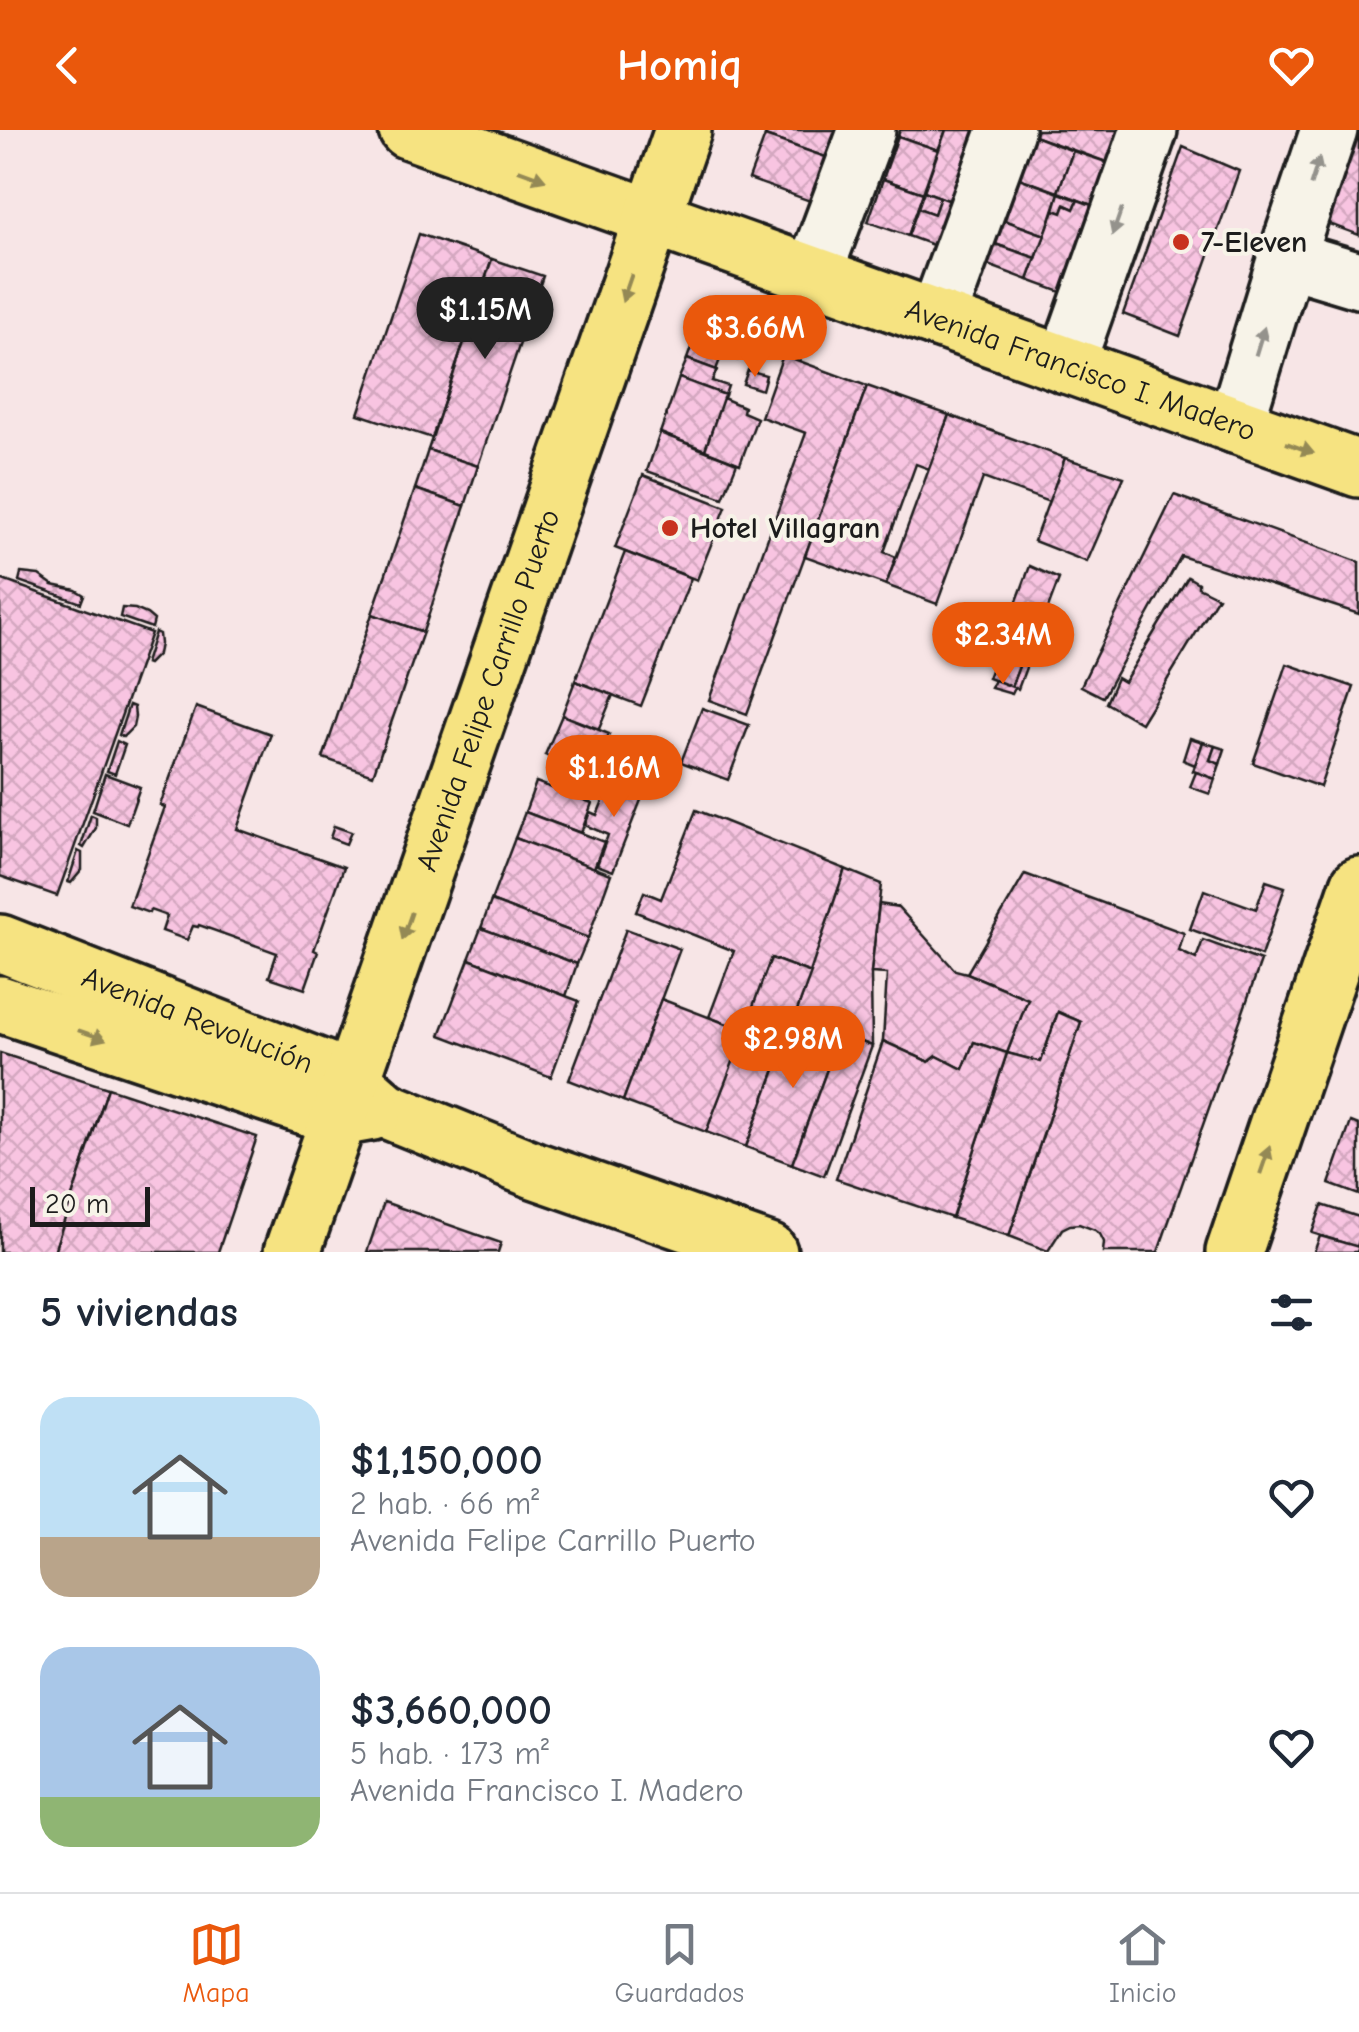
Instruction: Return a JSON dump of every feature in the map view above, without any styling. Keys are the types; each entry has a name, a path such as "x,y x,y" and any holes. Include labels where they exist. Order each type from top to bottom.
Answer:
{"main road":[{"name":"Avenida Francisco I. Madero","path":"407,130 1359,469"},
{"name":"Avenida Felipe Carrillo Puerto","path":"292,1252 359,1103 684,130"},
{"path":"1234,1252 1347,959 1359,885"},
{"name":"Avenida Revolución","path":"0,942 359,1103 737,1247"},
{"name":"Avenida Revolución","path":"0,1004 359,1103"}],"lane":[{"path":"812,275 867,130"},
{"path":"937,319 1006,130"},
{"path":"1066,365 1149,130"},
{"path":"1235,425 1328,130"},
{"path":"1286,258 1359,280"}],"building":[{"path":"767,130 852,130 840,162 765,136"},
{"path":"900,130 946,130 938,150 898,136"},
{"path":"946,130 988,130 961,205 924,191"},
{"path":"1037,130 1124,130 1112,164 1034,136"},
{"path":"1351,130 1359,130 1359,235 1321,221"},
{"path":"765,136 840,162 824,206 749,179"},
{"path":"898,136 938,150 923,193 883,179"},
{"path":"1034,136 1073,151 1058,192 1019,178"},
{"name":"7-Eleven","path":"1183,147 1239,171 1180,336 1123,314"},
{"path":"1073,151 1112,164 1097,207 1058,192"},
{"path":"1019,178 1059,193 1045,235 1004,220"},
{"path":"883,179 923,193 908,236 868,222"},
{"path":"924,191 940,197 934,214 918,208"},
{"path":"1059,193 1078,200 1074,209 1065,205 1062,213 1054,210"},
{"path":"940,197 961,205 946,250 908,236 918,208 934,214"},
{"path":"1078,200 1097,207 1066,294 1028,280 1054,210 1062,213 1065,205 1074,209"},
{"path":"1004,220 1045,235 1036,258 995,244"},
{"path":"419,234 492,259 432,438 358,414"},
{"path":"995,244 1036,258 1028,280 988,265"},
{"path":"492,259 543,276 478,466 428,450"},
{"path":"700,322 730,333 716,370 687,359"},
{"path":"730,333 745,338 737,360 722,355"},
{"path":"783,355 867,386 747,714 709,700 806,433 761,417"},
{"path":"687,359 717,370 712,381 728,386 725,395 679,378"},
{"path":"748,370 766,375 762,390 743,384"},
{"path":"679,378 725,395 705,450 660,433"},
{"path":"867,386 949,415 929,469 916,464 884,552 896,557 886,585 805,556"},
{"path":"723,398 757,418 740,464 705,450"},
{"path":"949,415 1065,458 1049,502 983,478 937,604 886,585"},
{"path":"660,433 737,463 723,498 647,471"},
{"path":"428,450 478,466 465,506 415,489"},
{"path":"1065,458 1124,477 1087,562 1034,541"},
{"name":"Hotel Villagran","path":"643,475 726,507 697,580 615,548"},
{"path":"415,489 465,506 423,632 372,614"},
{"path":"1174,495 1359,562 1359,614 1181,556 1103,697 1081,686"},
{"path":"625,552 691,578 641,706 575,681"},
{"path":"1030,566 1059,579 1018,689 1011,687 1021,661 998,652"},
{"path":"21,573 39,575 53,585 76,590 84,595 81,603 19,581"},
{"path":"1188,577 1218,597 1141,723 1106,703 1117,678 1124,682"},
{"path":"0,579 151,633 57,896 0,876"},
{"path":"122,608 147,614 154,620 152,628 120,617"},
{"path":"372,614 423,632 373,775 323,758"},
{"path":"987,631 999,635 994,649 981,644"},
{"path":"155,632 159,634 158,654 148,664 145,663"},
{"path":"998,652 1021,661 1011,687 988,678"},
{"path":"1287,664 1354,687 1320,787 1253,763"},
{"path":"995,680 1015,688 1012,694 991,688"},
{"path":"575,681 613,695 599,729 562,715"},
{"path":"129,705 134,707 135,717 133,727 123,737 119,735"},
{"path":"196,707 271,734 237,829 344,867 314,950 318,952 305,989 269,977 277,953 199,925 193,926 187,940 162,931 167,916 129,906"},
{"path":"702,708 749,725 728,780 681,762"},
{"path":"562,715 609,734 592,774 545,755"},
{"path":"1190,738 1203,742 1195,765 1183,760"},
{"path":"117,741 125,745 115,774 107,771"},
{"path":"1203,742 1215,746 1210,760 1220,764 1215,779 1193,771"},
{"path":"1215,746 1225,749 1220,764 1210,760"},
{"path":"1196,772 1215,779 1210,794 1190,787"},
{"path":"105,774 140,787 127,824 93,811"},
{"path":"601,779 643,795 613,871 597,865 608,835 585,825 590,812 597,815 607,791 598,788"},
{"path":"536,782 592,803 581,833 525,812"},
{"path":"696,810 845,869 811,973 771,958 745,1031 709,1017 734,951 636,912 644,892 661,899"},
{"path":"525,812 604,842 594,868 515,838"},
{"path":"91,815 96,817 96,828 84,848 81,846"},
{"path":"334,826 351,832 346,844 330,838"},
{"path":"515,838 611,874 588,938 491,901"},
{"path":"78,851 82,853 82,870 71,883 68,882"},
{"path":"845,869 881,884 871,973 872,1046 795,1017"},
{"path":"1025,874 1184,933 1179,951 1196,959 1203,940 1261,961 1158,1252 1103,1252 1100,1234 1079,1224 1062,1229 1048,1251 1009,1236 1081,1022 1058,1012 1041,1062 1007,1053 1028,999 967,973"},
{"path":"1266,881 1285,887 1261,956 1190,929 1204,890 1256,909"},
{"path":"491,901 588,938 577,964 481,928"},
{"path":"879,904 898,907 955,970 1028,999 1007,1053 974,1042 963,1069 937,1056 929,1062 883,1041 887,974 871,973"},
{"path":"481,928 577,964 566,996 469,959"},
{"path":"626,929 680,949 623,1101 569,1080"},
{"path":"771,958 811,973 746,1147 706,1132"},
{"path":"469,959 579,1001 551,1077 440,1035"},
{"path":"661,999 745,1031 706,1132 623,1101"},
{"path":"1058,1012 1081,1022 1009,1236 952,1218 1007,1053 1041,1062"},
{"path":"795,1017 840,1034 792,1164 746,1147"},
{"path":"840,1034 872,1046 824,1176 792,1164"},
{"path":"883,1041 929,1062 937,1056 963,1069 974,1042 1007,1053 952,1218 836,1179"},
{"path":"0,1053 108,1088 54,1252 0,1252"},
{"path":"108,1088 257,1137 218,1252 54,1252"},
{"path":"1351,1122 1359,1125 1359,1195 1329,1184"},
{"path":"384,1202 501,1243 498,1252 367,1252"},
{"path":"1322,1205 1359,1217 1357,1247 1312,1233"},
{"path":"1320,1236 1359,1247 1357,1252 1314,1252"}],"place":[{"name":"7-Eleven","path":"1181,242"},
{"name":"Hotel Villagran","path":"670,528"}]}
